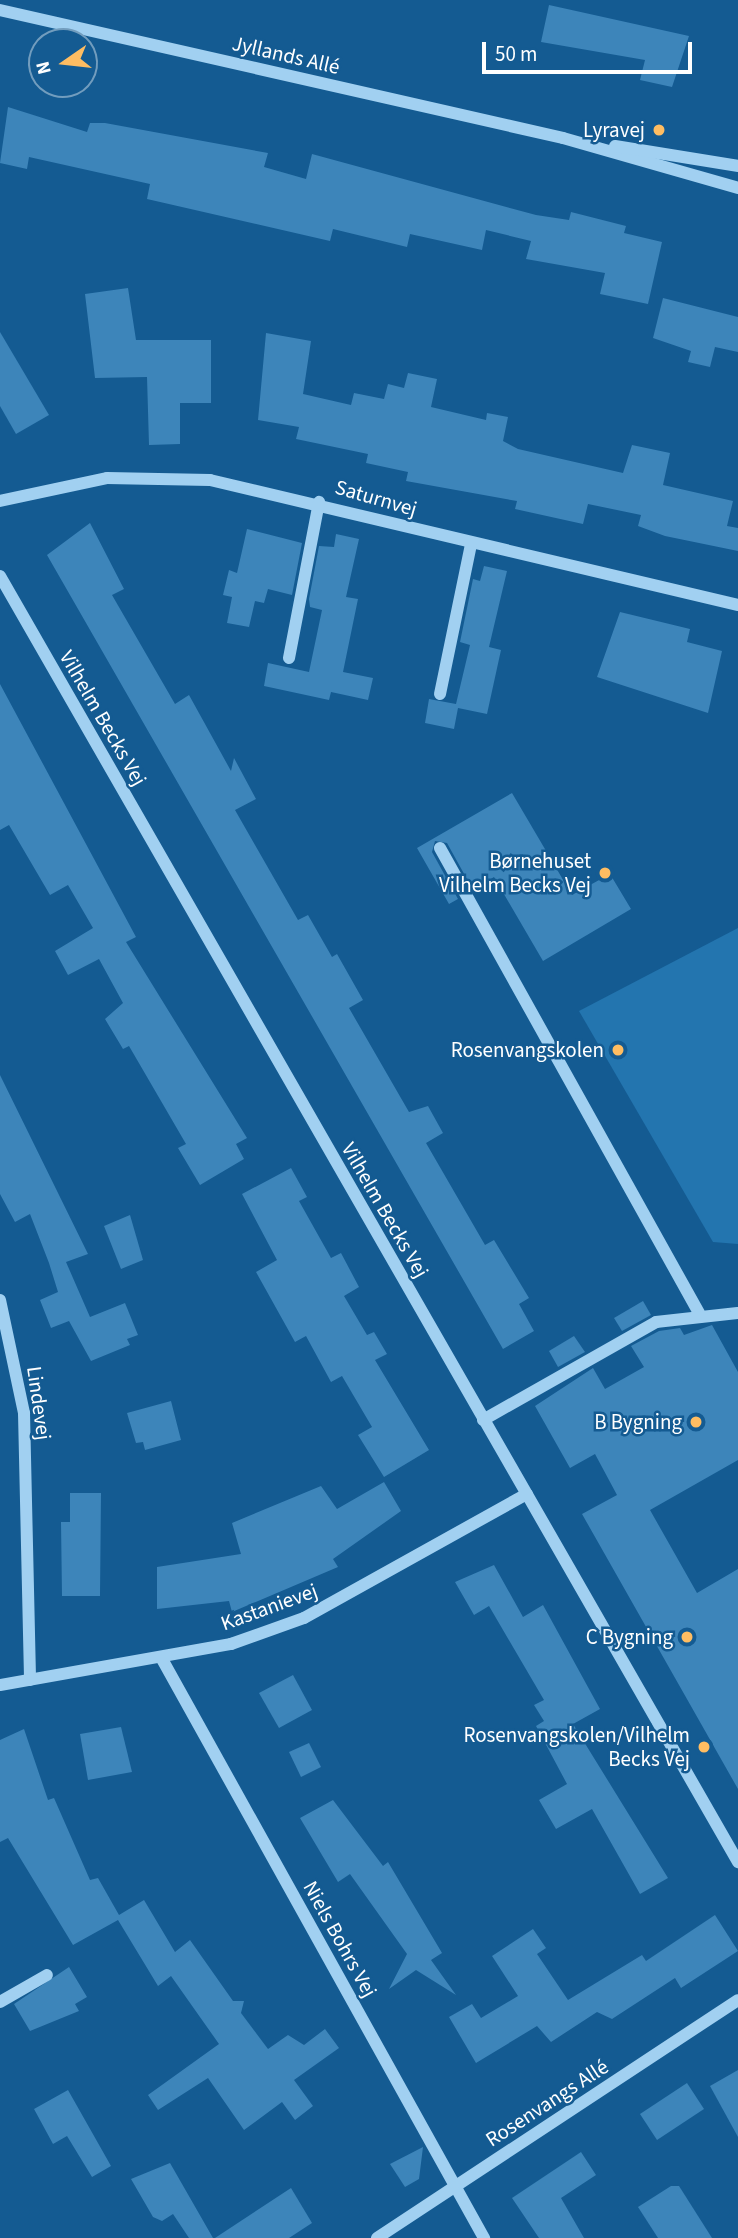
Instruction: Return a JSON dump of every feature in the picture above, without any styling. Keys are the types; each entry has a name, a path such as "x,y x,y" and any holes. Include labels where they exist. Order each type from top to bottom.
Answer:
{"street":[{"name":"Jyllands Allé","path":"0,10 563,138 738,188"},
{"name":"Jyllands Allé","path":"563,138 738,166"},
{"name":"Saturnvej","path":"0,501 107,478 159,475 319,502 471,544 738,605"},
{"path":"289,658 319,502"},
{"path":"440,694 471,544"},
{"name":"Vilhelm Becks Vej","path":"0,576 738,1862"},
{"path":"440,848 699,1313"},
{"name":"Lindevej","path":"0,1300 24,1413 30,1492 30,1680"},
{"path":"484,1420 656,1322 699,1313 738,1313"},
{"name":"Kastanievej","path":"0,1685 162,1659 304,1618 527,1494"},
{"name":"Niels Bohrs Vej","path":"162,1659 484,2238"},
{"path":"0,2002 47,1975"},
{"name":"Rosenvangs Allé","path":"377,2238 738,2000"}],"shaded area":[{"path":"738,928 738,1244 713,1242 579,1011"}],"building":[{"path":"549,5 689,36 672,87 640,80 645,60 541,42"},
{"path":"8,107 87,132 90,123 105,123 268,153 264,167 306,179 312,154 536,215 569,220 571,212 626,226 624,233 662,242 648,304 600,294 605,273 526,259 531,241 486,230 482,250 410,234 407,247 333,229 330,241 147,199 150,184 29,157 27,169 0,163"},
{"path":"128,288 136,340 211,340 211,403 180,403 180,444 149,445 147,377 95,378 85,294"},
{"path":"663,298 738,317 738,352 715,347 710,367 688,362 691,351 653,338"},
{"path":"0,332 49,415 16,434 0,406"},
{"path":"266,333 311,341 303,394 351,405 354,393 384,399 388,384 404,388 408,373 437,379 431,407 486,420 487,413 508,417 503,441 518,449 623,473 632,445 670,453 663,485 733,501 727,526 738,528 738,551 665,536 638,526 641,515 588,504 583,524 515,509 517,501 406,481 408,472 366,463 368,454 296,439 299,427 258,420"},
{"path":"90,523 124,589 112,595 175,704 189,695 231,771 234,758 256,799 235,810 298,920 308,915 332,957 337,954 363,1000 349,1008 409,1112 428,1106 443,1133 426,1143 485,1245 494,1240 529,1298 519,1304 534,1331 503,1349 47,555"},
{"path":"247,529 302,543 292,595 268,589 264,603 255,601 249,627 227,623 232,597 223,595 229,570 237,573"},
{"path":"336,534 359,539 346,597 358,599 343,672 373,678 368,700 331,692 329,700 264,686 268,663 309,672 322,610 310,607 309,599 319,546 334,547"},
{"path":"484,566 507,571 489,647 501,650 487,714 458,708 454,729 425,723 429,699 456,704 470,645 460,642 473,579 480,581"},
{"path":"620,612 690,629 687,642 722,651 708,713 597,677"},
{"path":"0,684 136,937 126,942 247,1138 236,1144 244,1159 200,1185 178,1148 186,1144 129,1046 123,1049 105,1019 123,1003 99,959 68,975 55,951 93,928 68,885 50,895 9,825 0,830"},
{"path":"512,793 572,895 610,874 631,909 543,961 494,877 473,890 447,843 435,841 432,852 458,899 449,904 417,848"},
{"path":"0,1075 88,1254 66,1262 90,1317 125,1303 138,1335 127,1339 130,1345 91,1361 69,1321 51,1328 40,1300 58,1292 49,1263 30,1214 15,1222 0,1194"},
{"path":"291,1168 307,1197 299,1201 331,1258 341,1253 359,1287 344,1296 367,1335 374,1332 387,1354 375,1360 429,1450 384,1477 358,1435 372,1427 342,1376 331,1382 306,1336 295,1342 256,1272 277,1260 242,1194"},
{"path":"130,1215 143,1260 121,1269 104,1226"},
{"path":"643,1301 651,1315 622,1331 614,1318"},
{"path":"712,1325 738,1372 738,1460 650,1510 697,1593 738,1569 738,1789 582,1514 617,1495 595,1454 570,1468 535,1406 593,1368 605,1389 644,1367 631,1346 659,1331 680,1328 684,1335"},
{"path":"574,1336 585,1352 558,1367 549,1351"},
{"path":"171,1401 181,1440 145,1450 143,1442 136,1443 127,1413"},
{"path":"384,1482 401,1511 333,1559 338,1567 232,1612 229,1601 157,1609 157,1567 241,1554 232,1523 321,1486 337,1509"},
{"path":"70,1493 101,1493 100,1596 62,1596 61,1522 70,1522"},
{"path":"494,1565 523,1617 543,1605 600,1709 573,1724 668,1878 640,1894 592,1809 556,1829 539,1800 567,1784 536,1726 544,1721 534,1705 544,1700 489,1606 474,1615 455,1582"},
{"path":"293,1675 312,1710 279,1728 259,1693"},
{"path":"121,1727 132,1772 88,1780 80,1734"},
{"path":"24,1729 48,1800 54,1798 90,1880 98,1878 119,1915 144,1900 175,1952 190,1940 233,2001 244,2001 241,2013 268,2049 288,2035 304,2045 325,2029 339,2048 294,2080 313,2106 295,2120 282,2102 244,2130 208,2078 158,2110 148,2095 219,2044 171,1976 158,1986 118,1920 73,1945 8,1838 0,1842 0,1740"},
{"path":"309,1743 321,1767 301,1777 289,1752"},
{"path":"333,1800 383,1866 388,1862 442,1953 431,1960 456,1995 416,1970 389,1989 407,1954 350,1874 338,1882 300,1818"},
{"path":"715,1915 738,1951 681,1988 675,1978 612,2019 597,2012 551,2042 537,2026 476,2063 449,2017 472,2004 481,2018 518,1996 492,1956 533,1929 546,1948 537,1954 568,2000 642,1955 646,1961"},
{"path":"69,1967 87,1997 75,2004 79,2011 30,2031 14,2004"},
{"path":"738,2070 738,2137 710,2086"},
{"path":"687,2083 704,2109 657,2140 640,2114"},
{"path":"68,2090 111,2166 92,2177 67,2136 53,2144 34,2109"},
{"path":"423,2147 419,2179 405,2187 390,2164"},
{"path":"581,2152 596,2175 561,2198 584,2238 539,2238 512,2198"},
{"path":"170,2163 213,2238 189,2238 173,2214 162,2221 153,2217 131,2179"},
{"path":"671,2186 679,2186 712,2238 658,2238 638,2207"},
{"path":"291,2188 312,2223 289,2238 215,2238"}],"place":[{"name":"Lyravej","path":"659,130"},
{"name":"Børnehuset Vilhelm Becks Vej","path":"605,873"},
{"name":"Rosenvangskolen","path":"618,1050"},
{"name":"B Bygning","path":"696,1422"},
{"name":"C Bygning","path":"687,1637"},
{"name":"Rosenvangskolen/Vilhelm Becks Vej","path":"704,1747"}]}
